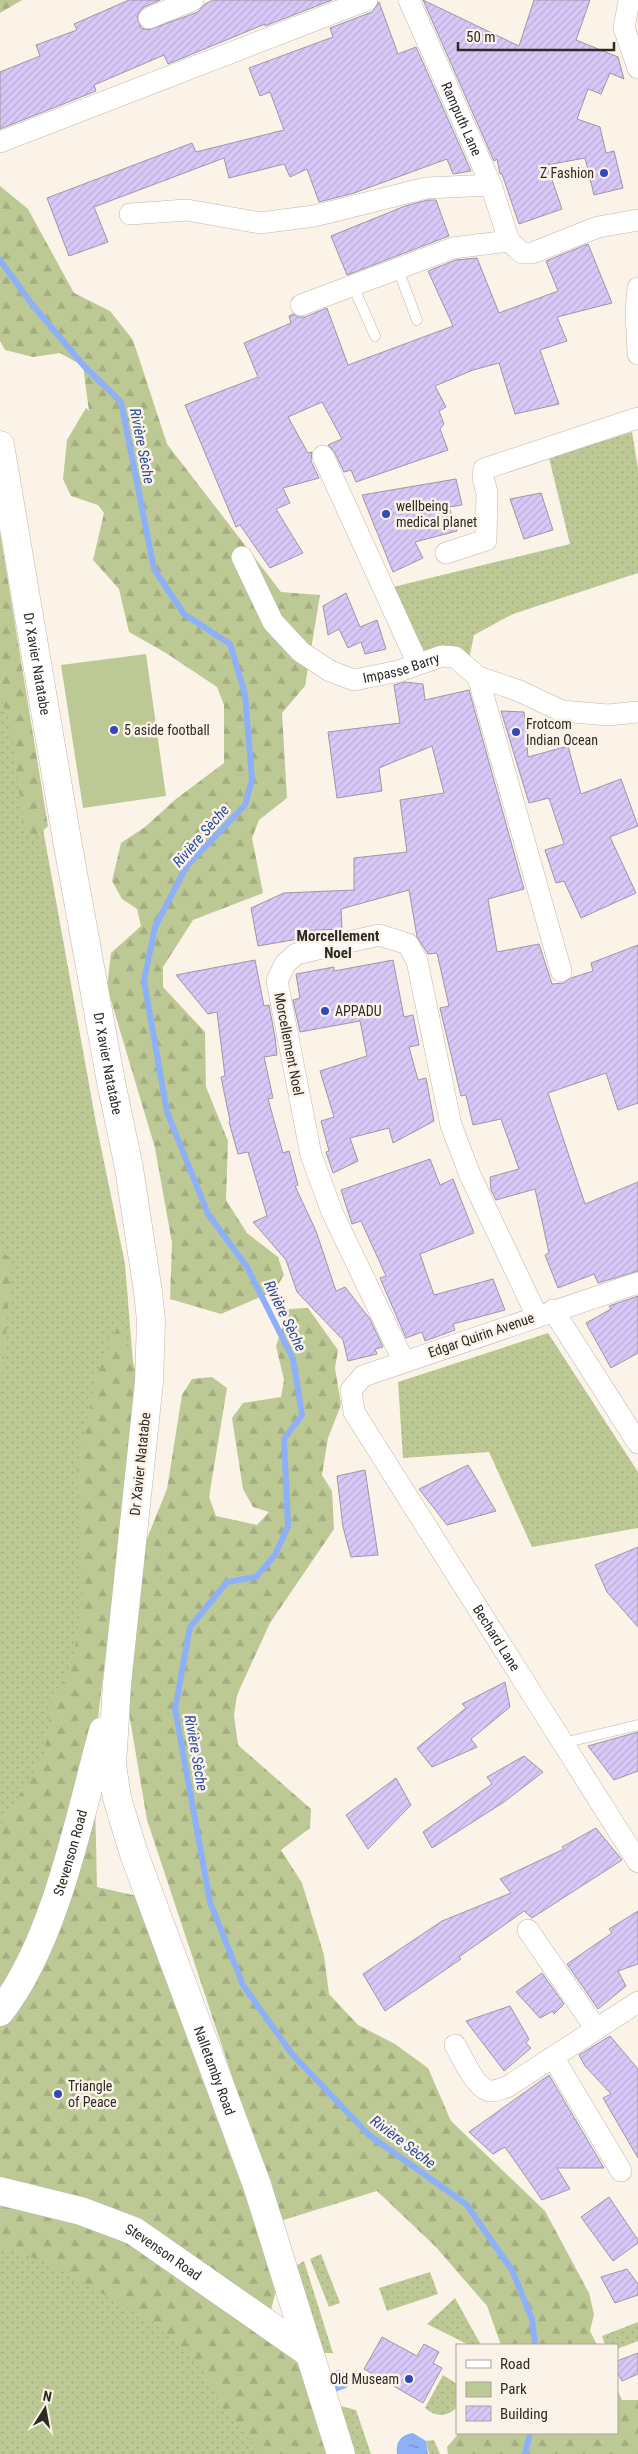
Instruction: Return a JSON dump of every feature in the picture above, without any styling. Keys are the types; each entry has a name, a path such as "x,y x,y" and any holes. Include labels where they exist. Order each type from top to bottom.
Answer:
{"main road":[{"name":"Dr Xavier Natatabe","path":"0,445 67,840 134,1193 151,1320 149,1382 117,1684"},
{"name":"Stevenson Road","path":"0,2012 12,1996 50,1919 117,1684"},
{"name":"Nalletamby Road","path":"117,1684 112,1765 117,1798 134,1854 257,2185 340,2454"},
{"name":"Stevenson Road","path":"0,2191 81,2211 134,2231 309,2353"}],"street":[{"path":"149,18 193,0"},
{"path":"0,142 367,0"},
{"name":"Ramputh Lane","path":"409,0 491,185 509,241"},
{"path":"629,0 624,28 638,68"},
{"path":"130,214 187,210 260,223 314,216 426,188 491,185"},
{"path":"301,305 453,248 509,241 522,253 532,253 598,227 638,220"},
{"path":"638,288 636,311 638,354"},
{"path":"446,553 486,540 487,493 483,478 484,469 638,418"},
{"path":"323,456 418,664"},
{"name":"Impasse Barry","path":"242,558 273,622 301,652 330,671 354,680 399,671 442,656 455,658 478,677 517,690 562,711 608,715 638,712"},
{"path":"478,677 561,971"},
{"name":"Morcellement Noel","path":"404,1362 332,1212 311,1155 277,981 285,964 296,954 379,935 408,944 417,961 451,1125 470,1175 545,1313 638,1444"},
{"name":"Edgar Quirin Avenue","path":"354,1412 351,1390 363,1376 638,1283"},
{"name":"Bechard Lane","path":"354,1412 638,1862"},
{"path":"528,1930 596,2029"},
{"path":"455,2045 478,2084 484,2090 492,2092 507,2087 638,2002"},
{"path":"553,2058 621,2171"}],"lane":[{"path":"398,269 417,320"},
{"path":"353,286 375,336"},
{"path":"563,1743 638,1726"}],"green space":[{"path":"0,0 22,0 0,13"},
{"path":"0,186 28,209 74,293 110,311 133,340 167,444 281,592 320,595 305,686 282,713 287,798 259,820 252,838 263,893 193,920 163,967 163,987 205,1032 206,1087 228,1141 226,1200 247,1233 278,1257 284,1275 274,1291 221,1314 170,1299 172,1243 155,1148 107,987 111,953 141,926 137,909 122,899 112,881 121,843 145,827 176,799 224,763 224,705 217,687 166,653 129,632 119,589 93,560 104,513 98,505 71,496 63,479 67,440 86,408 89,411 83,366 60,353 33,357 5,350 0,341"},
{"path":"632,432 638,469 638,573 513,614 474,635 467,669 421,656 393,587 570,544 549,458"},
{"path":"0,532 48,826 34,839 24,827 10,722 0,696"},
{"path":"0,590 96,1123 125,1264 133,1363 95,1646 0,1937"},
{"name":"5 aside football","path":"146,654 166,796 83,808 61,665"},
{"path":"0,1250 12,1260 0,1401"},
{"path":"308,1308 338,1350 335,1368 341,1405 328,1438 322,1475 332,1491 334,1529 270,1623 237,1695 234,1715 238,1745 311,1809 310,1828 281,1850 302,1883 324,1955 329,1994 358,2025 395,2044 428,2068 451,2121 545,2211 589,2293 594,2314 590,2331 596,2344 501,2344 487,2306 435,2246 377,2191 280,2221 147,1820 128,1707 146,1541 167,1489 182,1395 192,1379 212,1377 227,1388 209,1497 216,1516 257,1525 269,1512 253,1507 243,1489 232,1418 243,1403 281,1397 284,1380 276,1346 289,1309"},
{"path":"120,1321 139,1381 94,1751 97,1887 137,1896 279,2279 268,2321 310,2358 335,2454 262,2454 224,2410 202,2368 153,2322 46,2262 0,2247 0,1827 44,1755 52,1702 71,1671 83,1599 77,1468 97,1374"},
{"path":"548,1333 638,1472 638,1528 532,1547 489,1452 403,1458 398,1382"},
{"path":"0,2212 24,2216 320,2454 0,2454"},
{"path":"321,2254 340,2303 329,2307 310,2259"},
{"path":"304,2261 333,2353 323,2353 294,2267"},
{"path":"430,2272 438,2294 387,2311 379,2288"},
{"path":"455,2298 480,2344 467,2344 427,2324"},
{"path":"638,2322 638,2341 618,2349 618,2344 605,2344 602,2336"},
{"path":"443,2375 456,2383 456,2408 453,2411 445,2415 437,2415 425,2408"},
{"path":"618,2391 622,2400 638,2400 638,2454 448,2454 447,2447 458,2434 618,2434"},
{"path":"337,2405 356,2410 371,2454 352,2454"},
{"path":"434,2440 440,2454 429,2454 426,2441"}],"water":[{"path":"340,2370 348,2375 349,2385 335,2392 329,2372"},
{"path":"413,2433 426,2441 428,2454 397,2454 397,2446 400,2439"}],"building":[{"path":"129,0 160,0 144,7 137,16 141,28 148,30 198,12 205,4 213,0 332,0 265,26 265,24 168,64 164,55 94,85 96,91 0,129 0,72 40,56 36,45 77,30 74,24"},
{"path":"423,0 519,46 534,0 590,0 576,40 618,57 624,79 610,73 601,94 588,89 577,119 600,127 606,153 614,151 623,188 594,195 585,158 547,165 562,209 519,224 502,174 500,174 497,159 494,161"},
{"path":"379,2 398,54 416,47 471,171 453,174 447,159 354,193 319,202 307,169 290,177 284,164 229,178 224,158 94,207 108,242 69,256 47,198 192,143 196,152 284,130 270,92 260,96 249,68 333,37 330,28 372,12"},
{"path":"428,200 436,200 449,236 347,275 331,236 405,206"},
{"path":"588,244 612,303 557,317 567,341 540,350 559,404 515,414 499,363 473,370 435,386 446,407 439,411 444,424 440,429 448,450 356,482 351,470 344,472 334,451 328,445 342,439 322,402 288,417 308,453 312,452 311,461 319,478 283,488 290,503 276,509 303,553 270,568 240,525 236,527 185,405 258,377 244,343 291,323 289,316 293,314 298,317 305,317 327,308 348,365 453,326 428,271 456,260 477,258 499,313 558,291 546,261"},
{"path":"456,479 462,505 449,507 457,531 415,542 423,558 393,572 362,495"},
{"path":"541,493 553,530 524,539 510,499"},
{"path":"346,593 360,627 377,620 386,649 365,654 361,642 348,648 339,629 328,635 323,606"},
{"path":"405,682 423,684 425,700 469,690 524,889 488,899 497,952 539,944 552,984 564,983 571,978 593,971 591,963 638,945 638,1103 618,1110 606,1073 548,1093 585,1204 638,1182 638,1271 598,1283 594,1274 558,1288 545,1255 549,1253 535,1189 496,1200 491,1190 490,1177 519,1169 501,1119 473,1125 466,1095 461,1096 440,1008 449,1006 437,953 428,954 417,937 409,890 341,909 342,929 297,931 298,939 258,946 251,908 284,893 354,890 354,858 407,852 400,800 444,793 432,746 379,768 382,791 337,798 328,732 400,723 394,685"},
{"path":"501,711 524,712 528,757 568,746 581,794 621,779 638,826 610,837 636,893 581,918 564,881 556,883 545,850 564,844 549,798 529,803"},
{"path":"255,960 264,1006 269,1005 275,1037 277,1055 264,1057 273,1098 268,1099 283,1153 289,1151 298,1185 295,1186 316,1231 336,1291 345,1287 370,1319 383,1347 375,1349 377,1354 348,1361 343,1340 297,1292 286,1260 253,1222 267,1216 248,1152 238,1154 229,1122 221,1077 225,1076 217,1012 208,1014 176,975"},
{"path":"393,960 404,1017 413,1015 419,1045 409,1047 418,1080 426,1078 434,1121 393,1143 389,1128 350,1138 358,1161 333,1173 326,1152 329,1151 321,1121 334,1117 320,1071 367,1056 360,1021 300,1032 293,1000 300,998 296,974 334,967 334,971"},
{"path":"430,1159 440,1185 453,1179 474,1233 420,1254 434,1295 493,1279 505,1310 453,1324 455,1330 425,1341 422,1332 406,1338 380,1278 386,1276 361,1221 352,1224 341,1190"},
{"path":"638,1296 638,1353 611,1368 586,1323 611,1309 609,1306"},
{"path":"468,1465 496,1511 447,1525 419,1489"},
{"path":"365,1470 378,1555 351,1557 343,1527 337,1476"},
{"path":"638,1547 638,1627 607,1592 595,1565"},
{"path":"505,1682 510,1707 471,1739 477,1747 432,1767 417,1748 466,1708 462,1704"},
{"path":"638,1732 638,1771 614,1780 588,1746"},
{"path":"524,1756 543,1772 504,1802 432,1848 423,1832 492,1784 487,1777"},
{"path":"396,1778 411,1805 368,1849 346,1815"},
{"path":"596,1828 622,1860 532,1918 524,1911 459,1957 461,1959 385,2011 363,1974 442,1921 511,1893 500,1879 564,1849 562,1847"},
{"path":"638,1911 638,1964 618,1971 626,1986 598,2009 567,1964 612,1933 609,1929"},
{"path":"542,1973 564,2004 554,2014 553,2011 540,2018 516,1992"},
{"path":"510,2006 529,2039 526,2043 531,2048 504,2071 466,2021"},
{"path":"610,2036 638,2069 638,2158 603,2098 611,2094 585,2066 579,2055"},
{"path":"549,2075 604,2168 557,2168 570,2189 542,2200 505,2147 493,2154 469,2132"},
{"path":"609,2197 638,2240 638,2243 613,2261 581,2217"},
{"path":"627,2269 638,2284 638,2295 615,2303 601,2277"},
{"name":"Old Museam","path":"382,2337 417,2356 424,2344 439,2352 433,2363 442,2368 423,2403 364,2369"},
{"path":"638,2353 638,2374 622,2381 618,2374 618,2361"}],"waterway":[{"name":"Rivière Sèche","path":"0,260 31,303 84,366 121,402 154,569 184,614 230,644 245,694 252,780 245,805 186,867 155,927 144,981 167,1112 208,1214 247,1267 293,1359 302,1415 284,1439 288,1526 275,1555 256,1577 227,1582 190,1627 175,1709 210,1902 243,1985 292,2054 369,2135 466,2204 512,2270 532,2319 535,2344"},
{"name":"Rivière Sèche","path":"525,2454 530,2434"}],"place":[{"name":"Z Fashion","path":"604,173"},
{"name":"wellbeing medical planet","path":"386,514"},
{"name":"5 aside football","path":"114,730"},
{"name":"Frotcom Indian Ocean","path":"516,732"},
{"name":"APPADU","path":"325,1011"},
{"name":"Triangle of Peace","path":"58,2094"},
{"name":"Old Museam","path":"409,2379"}],"district":[{"name":"Morcellement Noel","path":"338,944"}]}
